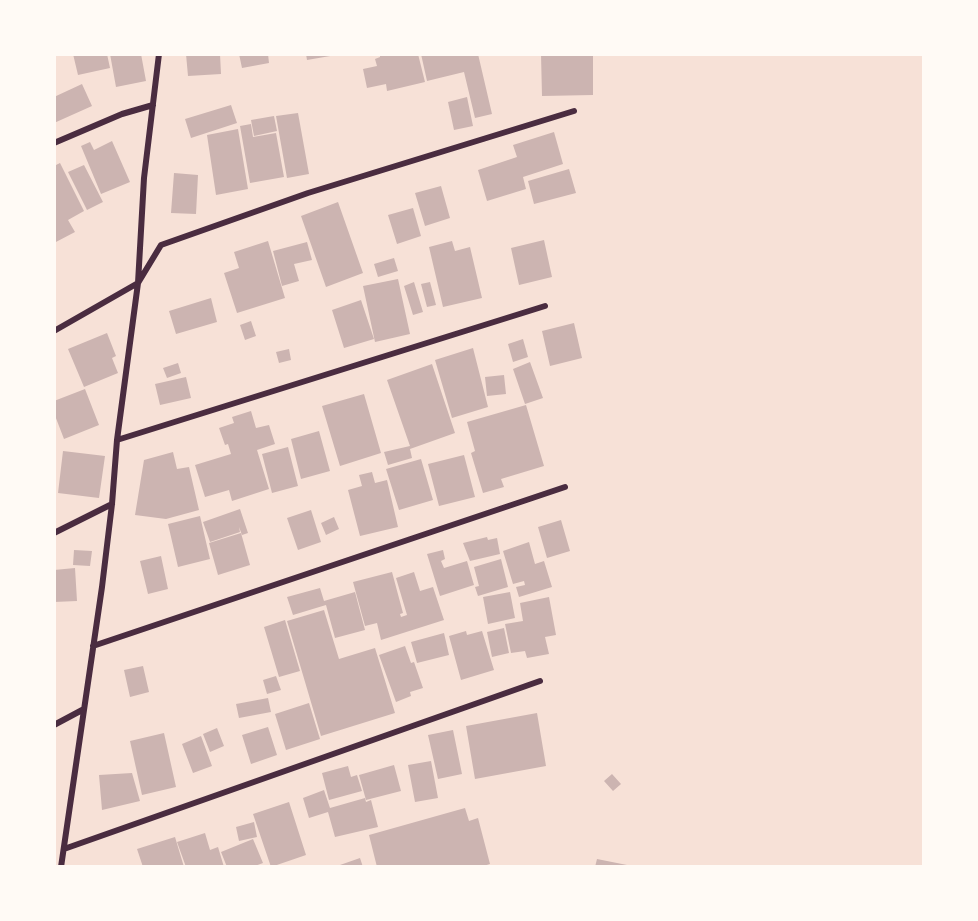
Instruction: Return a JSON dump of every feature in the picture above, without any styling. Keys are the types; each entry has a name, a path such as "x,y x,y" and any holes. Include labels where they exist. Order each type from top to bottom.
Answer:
{"street":[{"path":"61,867 112,504 117,440 138,283 144,178 159,54"},
{"path":"54,143 122,114 153,105"},
{"path":"54,331 138,283 161,245 308,193 574,111"},
{"path":"117,440 545,306"},
{"path":"93,646 565,487"},
{"path":"54,533 112,504"},
{"path":"64,849 540,681"},
{"path":"54,725 84,709"}],"building":[{"path":"73,54 107,54 110,68 78,75"},
{"path":"110,54 141,54 146,81 116,87"},
{"path":"186,54 220,54 221,74 188,76"},
{"path":"239,54 268,54 269,63 242,68"},
{"path":"306,54 336,54 336,55 307,60"},
{"path":"380,54 418,54 425,82 387,91 386,84 367,88 363,69 377,66 375,59 380,57"},
{"path":"421,54 478,54 492,114 475,118 464,72 427,81"},
{"path":"541,54 593,54 593,95 542,96"},
{"path":"82,84 92,106 54,123 54,97"},
{"path":"467,97 473,126 454,130 448,102"},
{"path":"231,105 237,123 191,138 185,119"},
{"path":"298,113 309,174 287,178 276,116"},
{"path":"274,116 277,131 254,136 251,120"},
{"path":"251,124 253,137 276,133 284,177 250,183 240,126"},
{"path":"238,129 248,189 216,195 207,135"},
{"path":"554,132 563,164 523,177 526,189 487,201 478,170 517,157 513,145"},
{"path":"112,141 130,182 101,194 81,146 90,142 94,150"},
{"path":"60,163 84,211 68,220 75,232 54,243 54,166"},
{"path":"84,165 103,202 87,210 68,172"},
{"path":"569,169 576,193 534,204 528,181"},
{"path":"174,173 198,175 196,214 171,213"},
{"path":"441,186 450,218 425,226 415,193"},
{"path":"338,202 363,273 326,287 301,216"},
{"path":"413,208 421,236 397,244 388,215"},
{"path":"544,240 552,277 519,285 511,248"},
{"path":"268,241 285,298 237,313 224,273 239,268 234,252"},
{"path":"452,241 455,251 470,247 482,298 443,307 429,247"},
{"path":"307,242 312,260 294,264 299,281 282,286 273,251"},
{"path":"394,258 398,271 378,277 374,264"},
{"path":"398,279 410,334 375,342 363,286"},
{"path":"414,282 423,312 413,315 404,286"},
{"path":"430,282 436,305 427,307 421,284"},
{"path":"211,298 217,322 176,334 169,311"},
{"path":"361,300 374,339 344,348 332,310"},
{"path":"251,321 256,336 245,340 240,325"},
{"path":"574,323 582,358 550,366 542,331"},
{"path":"107,333 116,356 112,358 118,373 84,387 68,349"},
{"path":"523,339 528,357 513,362 508,344"},
{"path":"473,348 488,407 452,418 435,360"},
{"path":"289,349 291,360 279,363 276,352"},
{"path":"530,362 543,398 525,404 513,369"},
{"path":"178,363 181,373 167,378 163,368"},
{"path":"432,364 455,433 410,449 412,458 388,465 384,452 410,446 387,380"},
{"path":"504,375 506,394 487,396 485,377"},
{"path":"186,377 191,398 160,405 155,384"},
{"path":"85,389 99,425 64,439 54,413 54,401"},
{"path":"364,394 381,453 340,466 322,406"},
{"path":"526,405 544,466 501,479 504,487 483,493 471,453 475,451 467,422"},
{"path":"251,411 256,428 269,425 275,444 257,450 269,489 232,501 229,490 205,497 195,465 231,454 219,428 234,423 232,417"},
{"path":"319,431 330,471 301,479 291,439"},
{"path":"288,447 298,486 272,493 262,454"},
{"path":"63,451 105,456 99,498 58,493"},
{"path":"173,452 177,469 189,467 199,510 166,519 135,515 144,460"},
{"path":"464,455 475,497 439,506 428,464"},
{"path":"421,459 433,500 399,510 386,469"},
{"path":"372,472 375,483 387,480 398,527 360,536 348,490 362,486 359,475"},
{"path":"240,509 248,533 242,535 239,527 240,532 210,542 203,522"},
{"path":"311,510 321,542 298,550 287,518"},
{"path":"200,516 210,559 178,567 168,524"},
{"path":"334,517 339,529 326,535 321,523"},
{"path":"561,520 570,551 547,558 538,527"},
{"path":"241,533 250,565 218,575 209,543"},
{"path":"487,537 488,540 497,538 500,554 470,561 463,543"},
{"path":"529,542 535,564 544,561 552,587 519,597 516,587 525,585 524,581 513,584 503,551"},
{"path":"74,550 92,551 90,566 73,565"},
{"path":"443,550 445,559 441,561 444,568 467,561 474,585 440,596 427,554"},
{"path":"161,556 168,589 148,594 140,561"},
{"path":"501,559 508,587 478,596 475,587 479,586 474,567"},
{"path":"75,568 77,601 54,602 54,570"},
{"path":"392,572 403,613 400,614 401,617 407,615 396,578 414,572 420,591 433,587 444,620 381,640 377,623 365,626 353,582"},
{"path":"320,588 324,601 355,592 365,630 335,638 326,605 293,615 287,597"},
{"path":"510,592 515,618 488,624 483,597"},
{"path":"549,597 556,635 545,637 549,654 527,658 525,651 511,653 505,624 523,621 520,603"},
{"path":"324,610 339,659 375,648 395,713 321,736 287,621"},
{"path":"285,620 300,671 279,677 264,627"},
{"path":"504,628 509,653 492,657 487,632"},
{"path":"466,631 467,635 482,631 494,670 461,680 449,636"},
{"path":"444,633 449,655 417,663 411,642"},
{"path":"405,646 411,663 414,662 423,688 410,692 411,696 396,702 379,655"},
{"path":"143,666 149,692 130,697 124,670"},
{"path":"276,676 281,690 267,694 263,680"},
{"path":"268,698 271,712 239,718 236,704"},
{"path":"309,703 320,739 286,750 275,714"},
{"path":"537,713 546,766 475,779 466,726"},
{"path":"268,727 277,755 251,764 242,735"},
{"path":"217,728 224,746 210,752 203,734"},
{"path":"453,730 462,774 438,779 428,735"},
{"path":"164,733 176,787 142,795 130,741"},
{"path":"201,736 212,766 193,773 182,744"},
{"path":"431,761 438,798 415,802 408,765"},
{"path":"394,765 401,791 366,800 359,775"},
{"path":"348,766 351,777 357,775 362,791 329,800 322,773"},
{"path":"132,773 140,801 102,810 99,775"},
{"path":"612,774 621,784 613,791 604,781"},
{"path":"324,790 330,808 365,798 366,802 371,800 378,827 335,837 328,812 309,818 303,798"},
{"path":"289,802 306,855 271,867 253,814"},
{"path":"465,808 469,821 478,818 490,864 480,867 377,867 369,835"},
{"path":"254,822 257,837 239,841 236,827"},
{"path":"205,833 210,850 218,847 224,867 186,867 177,842"},
{"path":"175,837 184,867 143,867 137,849"},
{"path":"253,839 263,863 252,867 227,867 221,852"},
{"path":"360,858 363,867 341,867 340,865"},
{"path":"597,859 632,866 595,867"}]}
